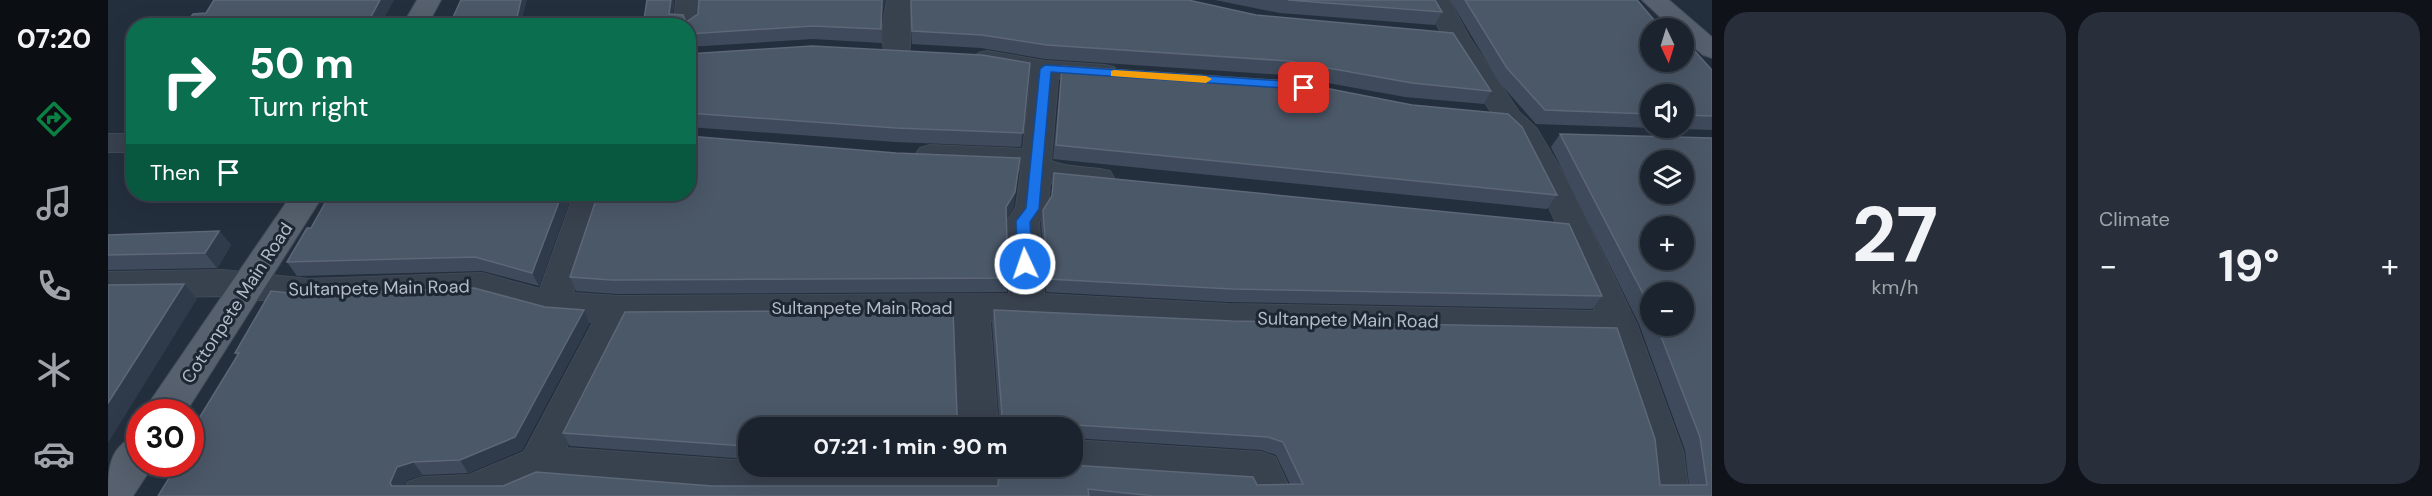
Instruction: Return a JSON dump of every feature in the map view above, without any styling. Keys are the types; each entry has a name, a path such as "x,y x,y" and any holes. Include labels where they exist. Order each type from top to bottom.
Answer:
{"main road":[{"path":"419,18 429,0"},
{"path":"1654,0 1712,50"},
{"name":"Cottonpete Main Road","path":"174,399 304,201"},
{"path":"110,496 126,472"}],"street":[{"path":"687,18 688,0"},
{"path":"897,53 896,16 899,0"},
{"path":"1437,0 1456,37 1518,127 1573,225 1619,325 1663,452 1668,496"},
{"path":"1423,34 1456,37"},
{"path":"960,57 1045,69 1129,74"},
{"path":"1027,307 1023,221 1032,209 1045,69"},
{"path":"1474,115 1562,136"},
{"path":"108,143 126,143"},
{"path":"907,154 1018,157 1054,174 1123,181"},
{"path":"552,305 588,201"},
{"path":"1538,222 1573,225"},
{"name":"Sultanpete Main Road","path":"108,285 223,283 309,292 482,286 552,305 617,310 1027,307 1227,318 1619,325"},
{"path":"971,308 977,417"},
{"path":"541,464 546,446 617,310"},
{"path":"1083,459 1261,470 1272,496"},
{"path":"423,496 470,495 541,464 957,496"},
{"path":"975,496 977,477"}],"building":[{"path":"214,0 380,0 370,18 190,18 193,14 206,13"},
{"path":"461,0 521,0 517,18 453,18"},
{"path":"647,0 671,0 669,14 683,15 684,18 644,18"},
{"path":"699,0 882,0 881,29 812,26 696,33 696,18 692,18 698,14"},
{"path":"911,0 1188,0 1256,15 1453,33 1491,91 1412,83 1289,61 1047,45 982,35 912,31"},
{"path":"1288,0 1435,0 1442,12"},
{"path":"1465,0 1637,0 1652,18 1640,18 1640,72 1694,72 1694,50 1712,70 1712,116 1694,115 1694,84 1640,84 1640,114 1545,110 1507,68"},
{"path":"812,46 982,55 1030,63 1023,133 896,128 696,114 696,53"},
{"path":"1062,66 1289,81 1412,105 1508,114 1522,127 1557,195 1056,145"},
{"path":"1560,134 1640,136 1640,138 1712,138 1712,496 1154,496 1088,489 1089,496 158,496 170,477 204,477 204,410 239,353 235,353 271,291 299,294 474,288 545,307 584,310 515,437 460,460 413,462 397,467 390,483 392,486 503,486 536,472 712,486 998,486 999,477 1083,477 1083,466 1253,477 1257,485 1303,484 1283,442 1268,437 1083,425 1083,417 1000,417 1002,415 994,310 1232,321 1617,328 1655,439 1660,485 1707,485 1700,437 1661,336 1694,336 1694,282 1640,282 1640,288"},
{"path":"696,137 896,153 1020,158 1015,192 1006,207 1008,278 612,280 570,277 596,201 696,201"},
{"path":"1054,173 1569,224 1602,296 1232,289 1048,279 1043,210 1052,196"},
{"path":"326,201 559,201 532,273 475,257 287,262 307,228 311,228"},
{"path":"219,231 205,253 108,255 108,235"},
{"path":"184,284 108,403 108,285"},
{"path":"953,310 957,415 959,417 738,417 738,446 563,433 625,312"}],"slow traffic":[{"path":"1114,73 1206,79"}],"route":[{"path":"1025,264 1023,221 1032,209 1045,69 1304,88"}]}
